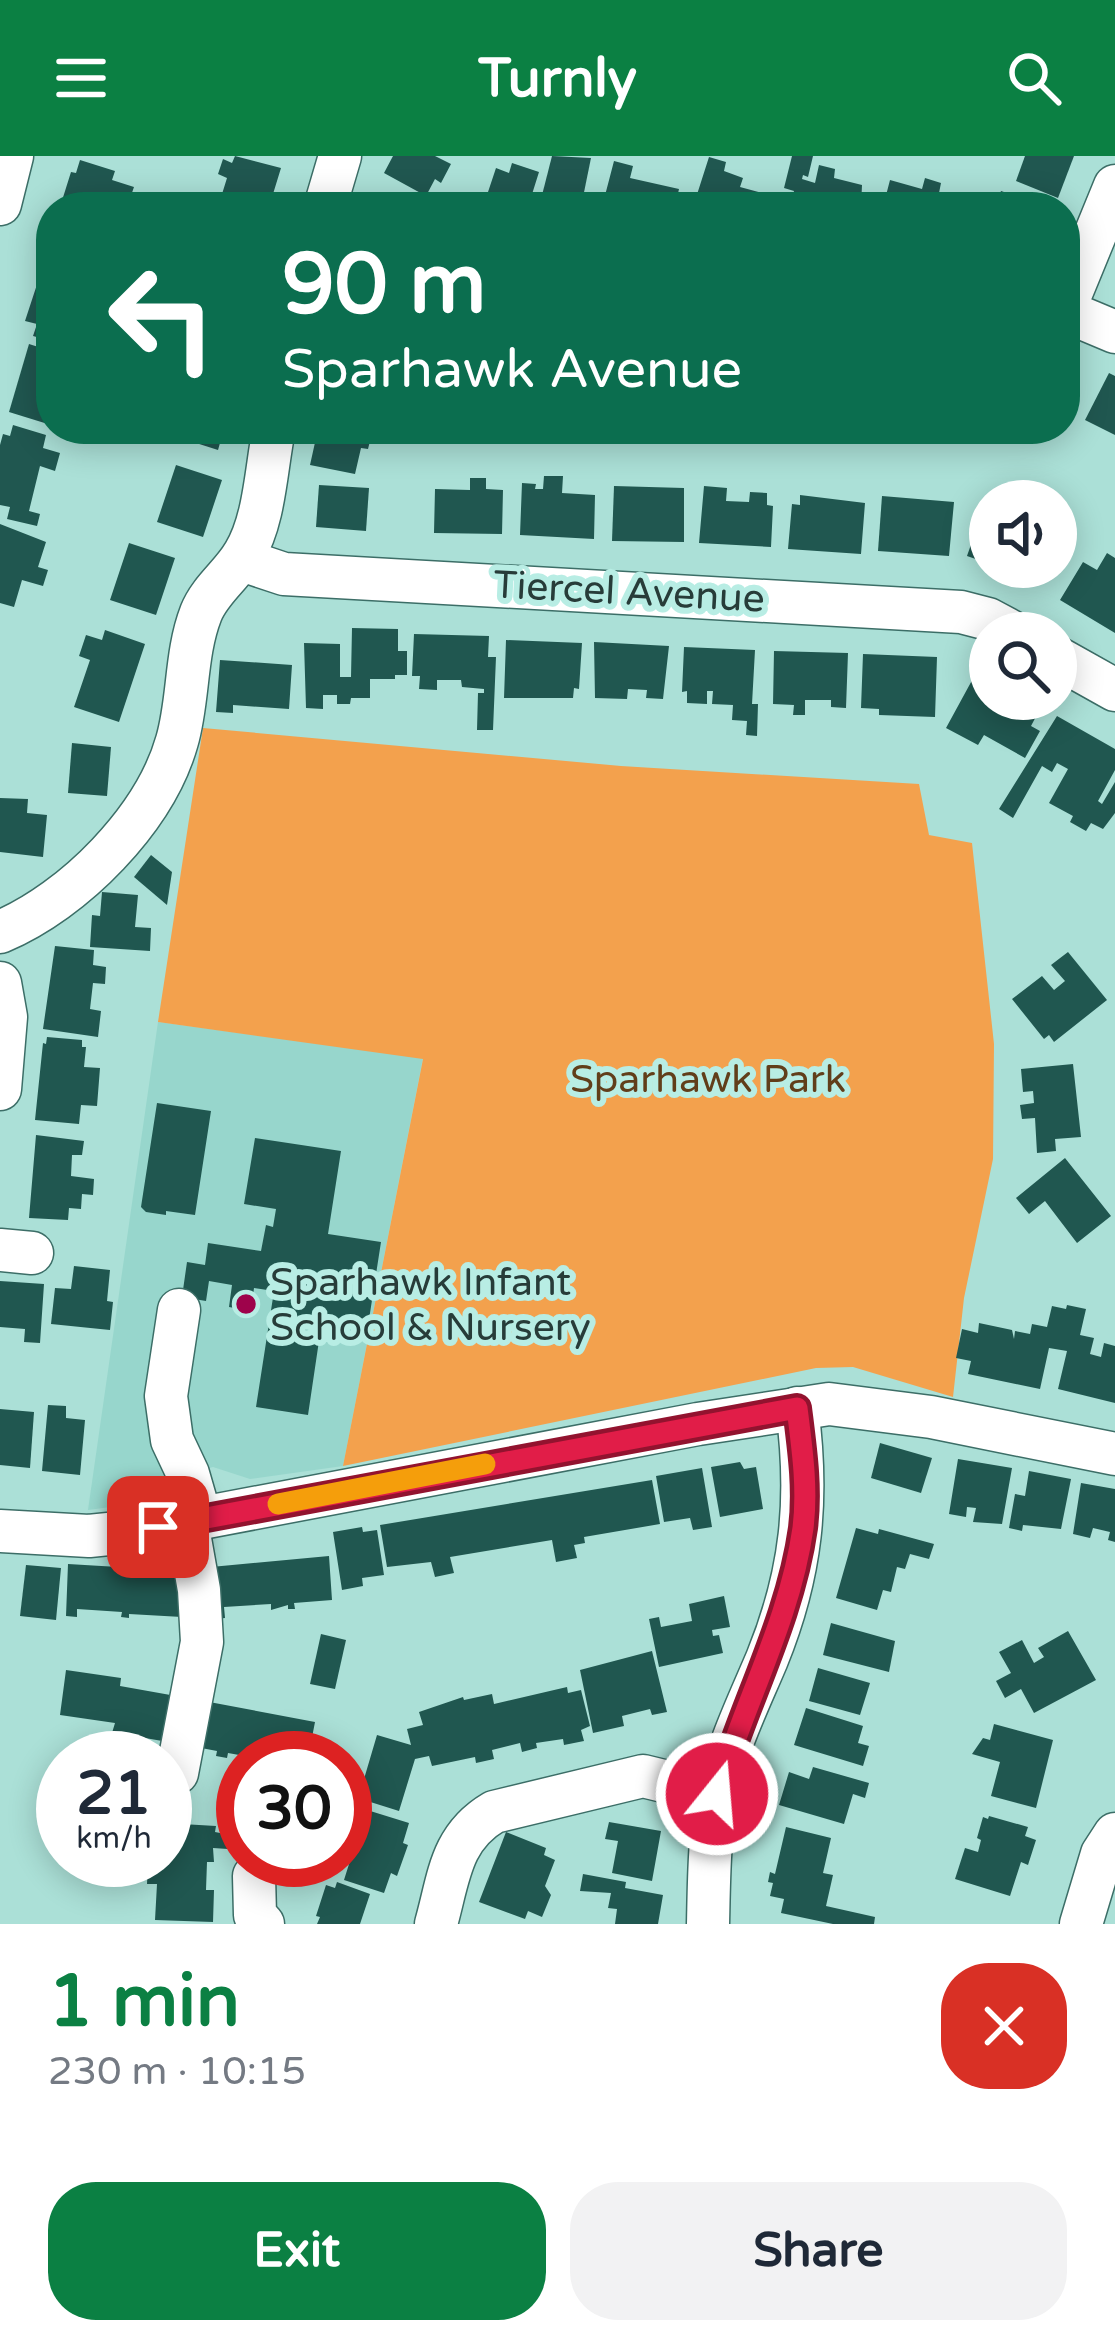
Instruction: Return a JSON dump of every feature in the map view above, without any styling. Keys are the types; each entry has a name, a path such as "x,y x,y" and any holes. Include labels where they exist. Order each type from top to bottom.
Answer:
{"street":[{"path":"0,204 12,156"},
{"path":"329,192 340,156"},
{"path":"1080,272 1115,186"},
{"path":"1080,316 1115,332"},
{"path":"0,932 66,892 114,851 141,813 177,741 201,611 252,540 271,444"},
{"name":"Tiercel Avenue","path":"242,560 284,574 969,614"},
{"path":"1077,669 1115,690"},
{"path":"0,982 6,1017 0,1089"},
{"path":"179,1310 166,1396 172,1440 188,1474 202,1642 185,1731"},
{"path":"0,1531 89,1536 194,1521 829,1404 872,1407 1115,1454"},
{"path":"708,1924 717,1794 786,1603 802,1528 805,1469 797,1408"},
{"path":"436,1924 454,1834 494,1812 643,1777 717,1794"},
{"path":"1081,1924 1102,1854 1115,1834"},
{"path":"254,1887 255,1916 263,1924"}],"shaded area":[{"name":"Sparhawk Infant School & Nursery","path":"158,1022 423,1058 343,1466 250,1479 213,1467 188,1474 133,1504 88,1510"}],"green space":[{"name":"Sparhawk Park","path":"203,728 621,766 919,784 929,835 972,843 994,1044 993,1159 964,1298 953,1397 853,1367 816,1368 343,1466 423,1059 158,1022"}],"building":[{"path":"235,156 281,168 274,192 223,192 227,178 218,174 223,159 232,163"},
{"path":"393,156 435,156 451,164 441,183 435,179 428,192 419,192 384,173"},
{"path":"552,156 591,158 584,192 543,192"},
{"path":"792,156 813,156 808,177 802,179 815,183 819,165 835,169 834,178 862,185 862,192 784,188"},
{"path":"1025,156 1074,156 1060,192 1043,192 1016,181"},
{"path":"709,157 726,162 724,171 743,178 740,187 758,192 698,192"},
{"path":"80,160 115,171 112,180 134,187 132,192 65,192 71,172 76,173"},
{"path":"614,161 633,166 630,178 679,189 678,192 606,192"},
{"path":"512,163 539,172 533,192 488,192 496,168 509,173"},
{"path":"925,178 941,183 939,192 887,192 890,180 922,189"},
{"path":"36,287 36,324 25,321"},
{"path":"29,344 36,346 36,420 9,412"},
{"path":"1109,373 1115,376 1115,435 1085,420"},
{"path":"13,425 36,432 36,444 60,453 55,471 40,466 29,511 40,514 37,526 7,519 10,507 0,505 0,445 3,434 10,436"},
{"path":"315,444 369,444 368,449 361,448 355,474 310,465"},
{"path":"176,465 222,480 203,537 157,522"},
{"path":"544,476 563,476 562,493 595,495 594,539 520,535 522,483 543,489"},
{"path":"470,478 486,478 486,489 503,490 502,534 434,533 435,489 470,490"},
{"path":"319,485 369,488 366,531 316,527"},
{"path":"614,486 684,488 684,542 612,541"},
{"path":"704,486 727,488 726,501 749,502 750,492 767,493 767,505 773,506 771,547 699,543"},
{"path":"800,495 865,503 861,554 788,549 792,504 800,505"},
{"path":"882,496 954,502 949,556 878,551"},
{"path":"0,524 46,542 38,567 48,570 43,586 22,580 14,607 0,603"},
{"path":"129,543 175,558 156,615 110,600"},
{"path":"1107,553 1115,558 1115,633 1060,600 1067,588 1077,588 1077,572 1083,562 1097,570"},
{"path":"352,628 398,629 398,651 407,651 407,675 370,679 370,698 337,704 337,695 323,695 323,709 306,708 304,643 340,644 340,677 351,677"},
{"path":"105,630 145,644 119,722 74,707 90,660 79,656 86,635 102,640"},
{"path":"414,634 489,636 488,657 496,657 493,730 477,730 478,693 484,689 462,687 461,680 437,680 437,690 419,689 420,676 412,676"},
{"path":"506,640 582,643 579,689 574,688 573,698 504,698"},
{"path":"594,642 669,646 663,699 646,698 647,690 628,689 627,699 595,698"},
{"path":"684,647 755,650 752,704 758,704 757,736 746,735 747,721 732,720 733,705 712,704 713,691 707,691 707,704 687,703 687,691 682,692"},
{"path":"774,651 848,653 846,708 831,707 831,700 805,700 805,715 793,715 794,705 773,704"},
{"path":"863,654 937,657 935,717 879,715 879,709 861,708"},
{"path":"220,660 292,665 289,709 233,705 233,713 216,712"},
{"path":"969,686 969,720 1034,720 1031,726 1040,731 1025,758 984,735 978,745 946,728"},
{"path":"1055,720 1064,720 1115,749 1115,770 1098,801 1102,804 1115,782 1115,813 1103,829 1091,823 1086,831 1070,822 1073,816 1049,803 1068,769 1057,763 1052,772 1042,766 1013,818 999,809"},
{"path":"72,743 111,747 107,796 68,793"},
{"path":"0,798 28,799 27,813 47,815 43,857 0,852"},
{"path":"151,855 172,872 167,905 134,877"},
{"path":"102,892 138,895 135,927 151,928 150,951 90,947 92,915 100,916"},
{"path":"55,946 94,950 93,965 106,967 105,984 93,983 90,1009 101,1011 98,1037 43,1029"},
{"path":"1068,952 1107,1000 1054,1042 1049,1035 1044,1039 1012,999 1042,976 1054,990 1065,981 1051,965"},
{"path":"47,1037 82,1040 84,1067 100,1068 97,1106 81,1105 79,1124 35,1120"},
{"path":"1073,1064 1081,1137 1055,1139 1056,1151 1037,1153 1035,1118 1022,1119 1020,1105 1034,1103 1033,1091 1023,1092 1021,1069"},
{"path":"157,1103 211,1111 195,1215 166,1211 166,1215 141,1207"},
{"path":"36,1135 84,1141 82,1155 72,1155 71,1176 94,1179 93,1195 82,1194 81,1209 69,1208 68,1220 29,1218"},
{"path":"255,1138 341,1151 328,1234 381,1242 368,1326 308,1316 305,1331 320,1334 308,1415 256,1407 274,1291 254,1288 251,1311 229,1307 232,1285 209,1281 206,1301 182,1297 187,1262 205,1265 208,1243 261,1251 266,1225 273,1227 276,1209 244,1204"},
{"path":"1065,1158 1111,1216 1077,1243 1045,1201 1029,1214 1016,1198"},
{"path":"74,1266 110,1270 110,1330 51,1324 55,1288 71,1289"},
{"path":"0,1281 44,1284 40,1343 24,1342 25,1329 0,1327"},
{"path":"1067,1305 1086,1309 1080,1335 1094,1338 1090,1354 1101,1357 1104,1343 1115,1346 1115,1403 1058,1389 1067,1351 1049,1348 1040,1389 968,1374 971,1361 956,1358 962,1329 978,1333 979,1323 1012,1330 1014,1339 1015,1331 1030,1334 1032,1324 1047,1327 1052,1306 1066,1309"},
{"path":"48,1405 66,1406 66,1418 85,1420 80,1475 42,1471"},
{"path":"0,1409 34,1412 30,1468 0,1465"},
{"path":"880,1443 932,1458 921,1493 871,1478"},
{"path":"958,1459 1012,1468 1002,1524 973,1522 976,1508 967,1507 966,1517 949,1514"},
{"path":"740,1462 744,1469 756,1467 763,1509 720,1517 711,1467"},
{"path":"702,1468 712,1527 693,1530 690,1518 664,1522 656,1476"},
{"path":"1029,1471 1071,1479 1061,1529 1009,1528 1015,1494 1025,1496"},
{"path":"652,1480 660,1524 584,1537 585,1543 574,1545 577,1558 556,1562 552,1540 450,1557 454,1573 435,1577 431,1562 387,1567 380,1525"},
{"path":"1081,1483 1115,1489 1115,1542 1108,1540 1110,1532 1093,1528 1090,1538 1073,1534"},
{"path":"362,1527 363,1532 377,1530 384,1575 362,1578 363,1586 342,1590 333,1532"},
{"path":"856,1528 878,1534 879,1529 934,1544 929,1559 910,1554 905,1569 897,1567 891,1592 883,1590 877,1610 836,1598"},
{"path":"329,1556 332,1600 294,1603 295,1609 288,1605 271,1610 271,1604 224,1607 225,1618 215,1619 211,1567"},
{"path":"68,1564 185,1571 182,1617 129,1614 129,1618 121,1617 122,1612 77,1609 77,1617 66,1616"},
{"path":"26,1565 61,1568 56,1620 20,1616"},
{"path":"724,1596 730,1627 712,1630 713,1636 719,1635 723,1653 659,1667 649,1619 659,1617 661,1627 692,1621 689,1604"},
{"path":"831,1623 895,1641 889,1672 823,1655"},
{"path":"1068,1631 1096,1680 1034,1713 1021,1689 1005,1698 996,1681 1011,1673 999,1652 1022,1640 1034,1663 1044,1657 1038,1648"},
{"path":"321,1634 346,1640 335,1689 310,1684"},
{"path":"652,1651 667,1712 652,1715 650,1709 622,1716 624,1726 593,1733 580,1670"},
{"path":"818,1668 870,1683 860,1715 809,1701"},
{"path":"66,1670 121,1678 120,1686 176,1696 170,1731 113,1731 115,1723 60,1715"},
{"path":"567,1687 568,1693 581,1690 590,1726 581,1730 584,1741 536,1743 537,1748 522,1752 520,1743 492,1750 494,1759 476,1763 475,1757 432,1766 429,1756 415,1759 399,1811 372,1802 372,1752 377,1735 411,1745 407,1729 423,1725 419,1712 463,1697 492,1694 494,1704"},
{"path":"204,1701 315,1722 313,1731 216,1731 216,1751 196,1747"},
{"path":"806,1708 863,1726 858,1743 869,1746 863,1766 794,1745"},
{"path":"994,1724 1053,1740 1036,1808 991,1796 1000,1762 972,1754 983,1738 990,1740"},
{"path":"813,1767 869,1783 865,1798 853,1794 844,1824 779,1805 789,1772 809,1779"},
{"path":"372,1812 409,1823 403,1843 408,1845 397,1876 391,1873 384,1893 366,1887 372,1887"},
{"path":"983,1817 1028,1827 1025,1836 1036,1840 1028,1865 1021,1862 1010,1896 955,1879 965,1848 978,1852"},
{"path":"609,1822 661,1831 652,1881 612,1873 618,1841 605,1839"},
{"path":"192,1825 216,1826 214,1862 207,1862 206,1890 214,1890 213,1922 155,1920 157,1887 192,1887"},
{"path":"786,1827 831,1838 823,1873 833,1875 826,1906 875,1917 874,1924 833,1924 781,1913 784,1899 770,1896 773,1883 768,1882 770,1872 775,1874"},
{"path":"506,1832 546,1848 544,1855 555,1860 545,1886 551,1895 542,1917 528,1911 525,1919 479,1902"},
{"path":"583,1874 663,1895 658,1924 615,1924 617,1909 608,1908 611,1893 580,1891"},
{"path":"325,1887 351,1887 370,1894 360,1924 317,1924"}],"slow traffic":[{"path":"278,1504 485,1464"}],"place":[{"name":"Sparhawk Infant School & Nursery","path":"246,1304"}],"route":[{"path":"158,1527 797,1408 805,1469 802,1528 786,1603 717,1794"}]}
